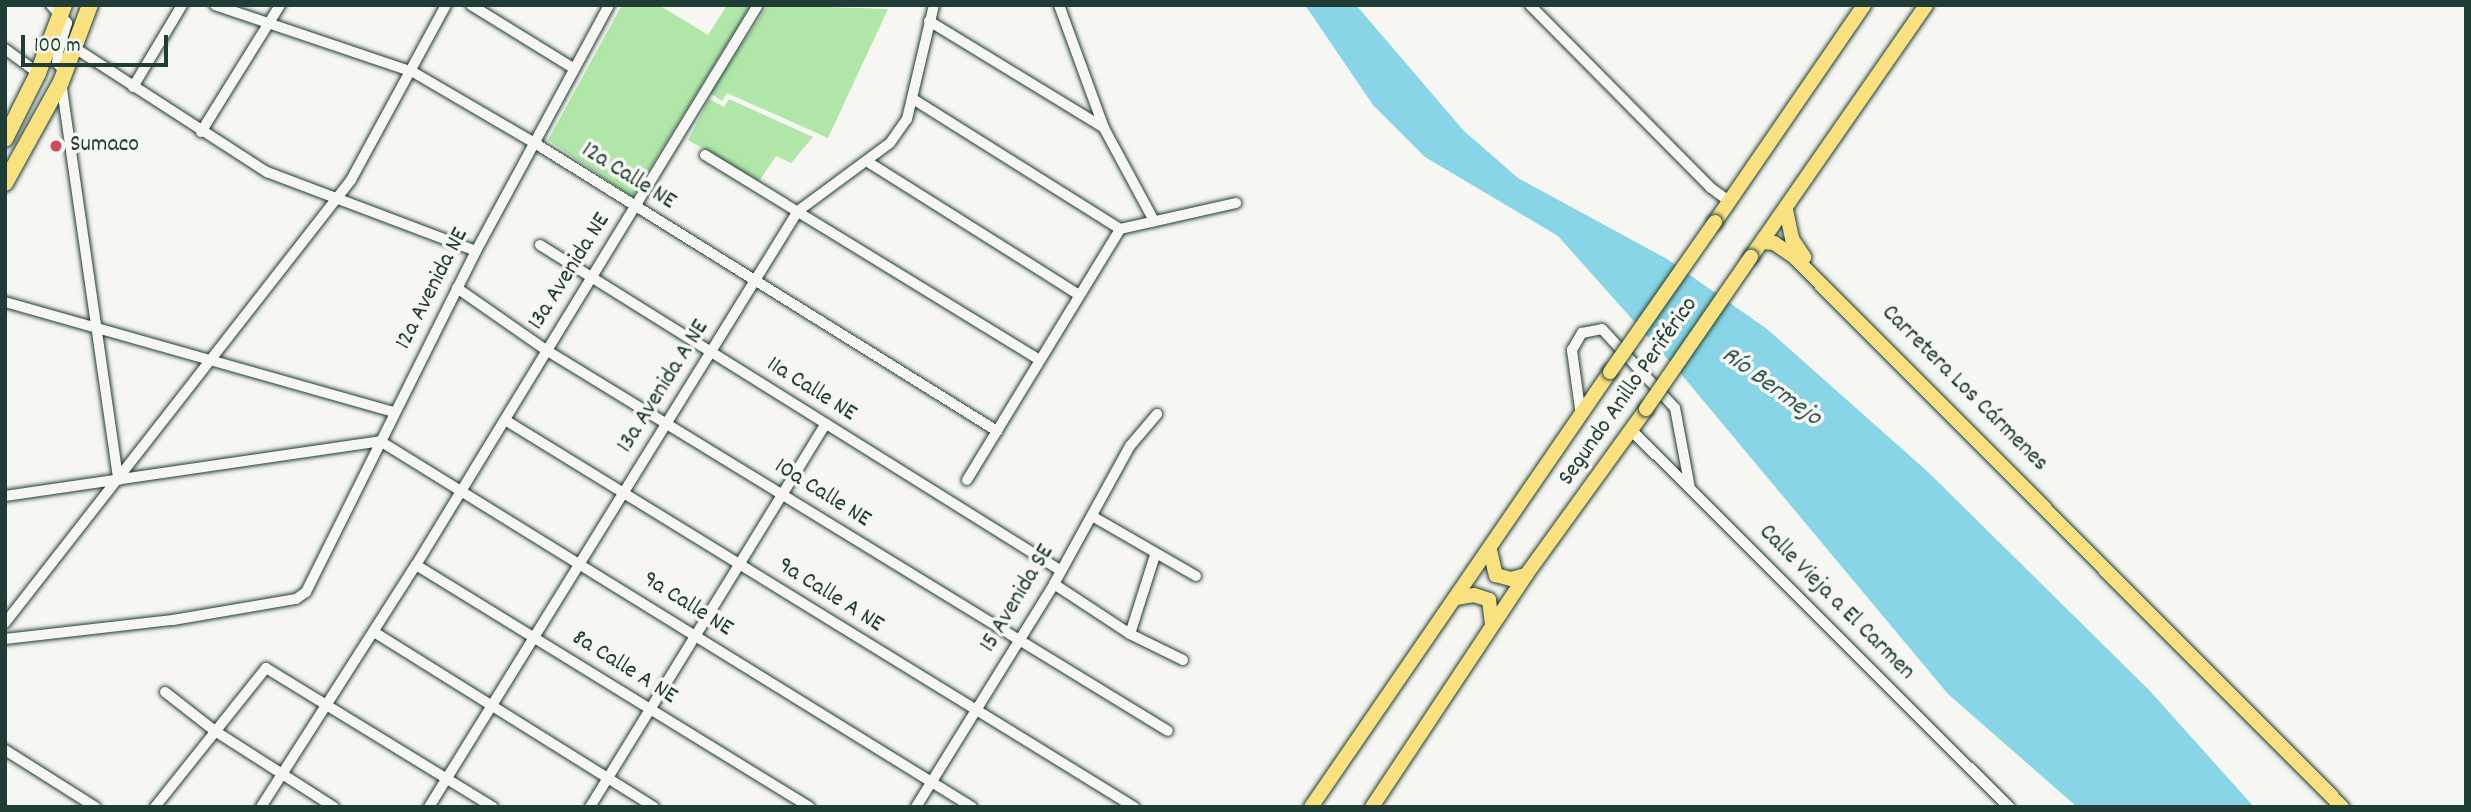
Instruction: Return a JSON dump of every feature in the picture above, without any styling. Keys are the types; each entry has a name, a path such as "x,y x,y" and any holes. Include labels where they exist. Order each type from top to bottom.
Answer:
{"highway":[{"path":"5,183 63,77 90,5"},
{"path":"6,135 38,73 59,8"}],"main road":[{"name":"Segundo Anillo Periférico","path":"1311,807 1864,5"},
{"name":"Segundo Anillo Periférico","path":"1372,807 1526,575 1786,210 1926,5"},
{"name":"Carretera Los Cármenes","path":"1786,210 1798,251 2125,591"},
{"name":"Carretera Los Cármenes","path":"1762,243 1774,243 1793,256 2342,807"},
{"path":"1490,550 1496,575 1511,579 1526,575"},
{"path":"1456,598 1474,595 1489,600 1492,625"}],"street":[{"path":"134,87 182,5"},
{"name":"12a Calle NE","path":"215,5 414,72 533,142 997,431"},
{"path":"201,132 280,5"},
{"path":"5,623 213,360 368,157 414,72 446,5"},
{"path":"471,5 573,68"},
{"name":"12a Avenida NE","path":"5,639 173,620 302,596 317,574 393,412 476,251 609,5"},
{"name":"13a Avenida NE","path":"261,807 330,704 462,491 758,5"},
{"name":"13a Avenida A NE","path":"429,807 798,211 868,162 890,143 913,99 934,5"},
{"path":"1059,5 1104,128 1154,221"},
{"path":"1530,5 1730,202"},
{"path":"59,8 67,30 57,63 63,77 118,480"},
{"path":"929,21 1104,128"},
{"path":"75,48 201,132 267,172 476,251"},
{"path":"5,49 38,73"},
{"path":"913,99 1119,229"},
{"path":"705,155 1039,360"},
{"path":"868,162 1078,294"},
{"path":"967,480 1119,229 1236,203"},
{"name":"11a Calle NE","path":"540,245 1060,570"},
{"name":"10a Calle NE","path":"457,288 546,350 666,421 1018,642 1168,731"},
{"path":"5,302 393,412"},
{"path":"1581,416 1572,350 1582,333 1602,329 1675,408 1690,488"},
{"name":"15 Avenida SE","path":"916,807 1054,584 1130,446 1157,414"},
{"name":"9a Calle A NE","path":"505,419 741,564 973,712 1134,807"},
{"path":"590,807 827,424"},
{"name":"Calle Vieja a El Carmen","path":"1631,430 2010,807"},
{"path":"5,496 380,441"},
{"name":"9a Calle NE","path":"380,441 972,807"},
{"path":"1092,516 1155,555 1196,576"},
{"path":"1129,635 1155,555"},
{"name":"8a Calle A NE","path":"416,565 809,807"},
{"path":"1054,584 1129,635 1183,660"},
{"path":"374,632 654,807"},
{"path":"155,807 266,668 330,704 493,807"},
{"path":"165,692 215,731 334,807"},
{"path":"5,750 95,807"}],"green space":[{"path":"622,5 659,5 708,35 727,5 751,5 632,197 548,140"},
{"path":"768,5 888,9 828,138 727,93 722,101 710,93"},
{"path":"709,99 724,107 729,99 813,137 791,163 776,156 759,181 688,140"}],"water":[{"name":"Río Bermejo","path":"1305,5 1356,5 1464,131 1518,178 1667,259 1767,329 1928,472 2150,691 2254,807 2077,807 1948,694 1681,374 1558,236 1425,157 1373,105"}],"place":[{"name":"Sumaco","path":"56,146"}]}
